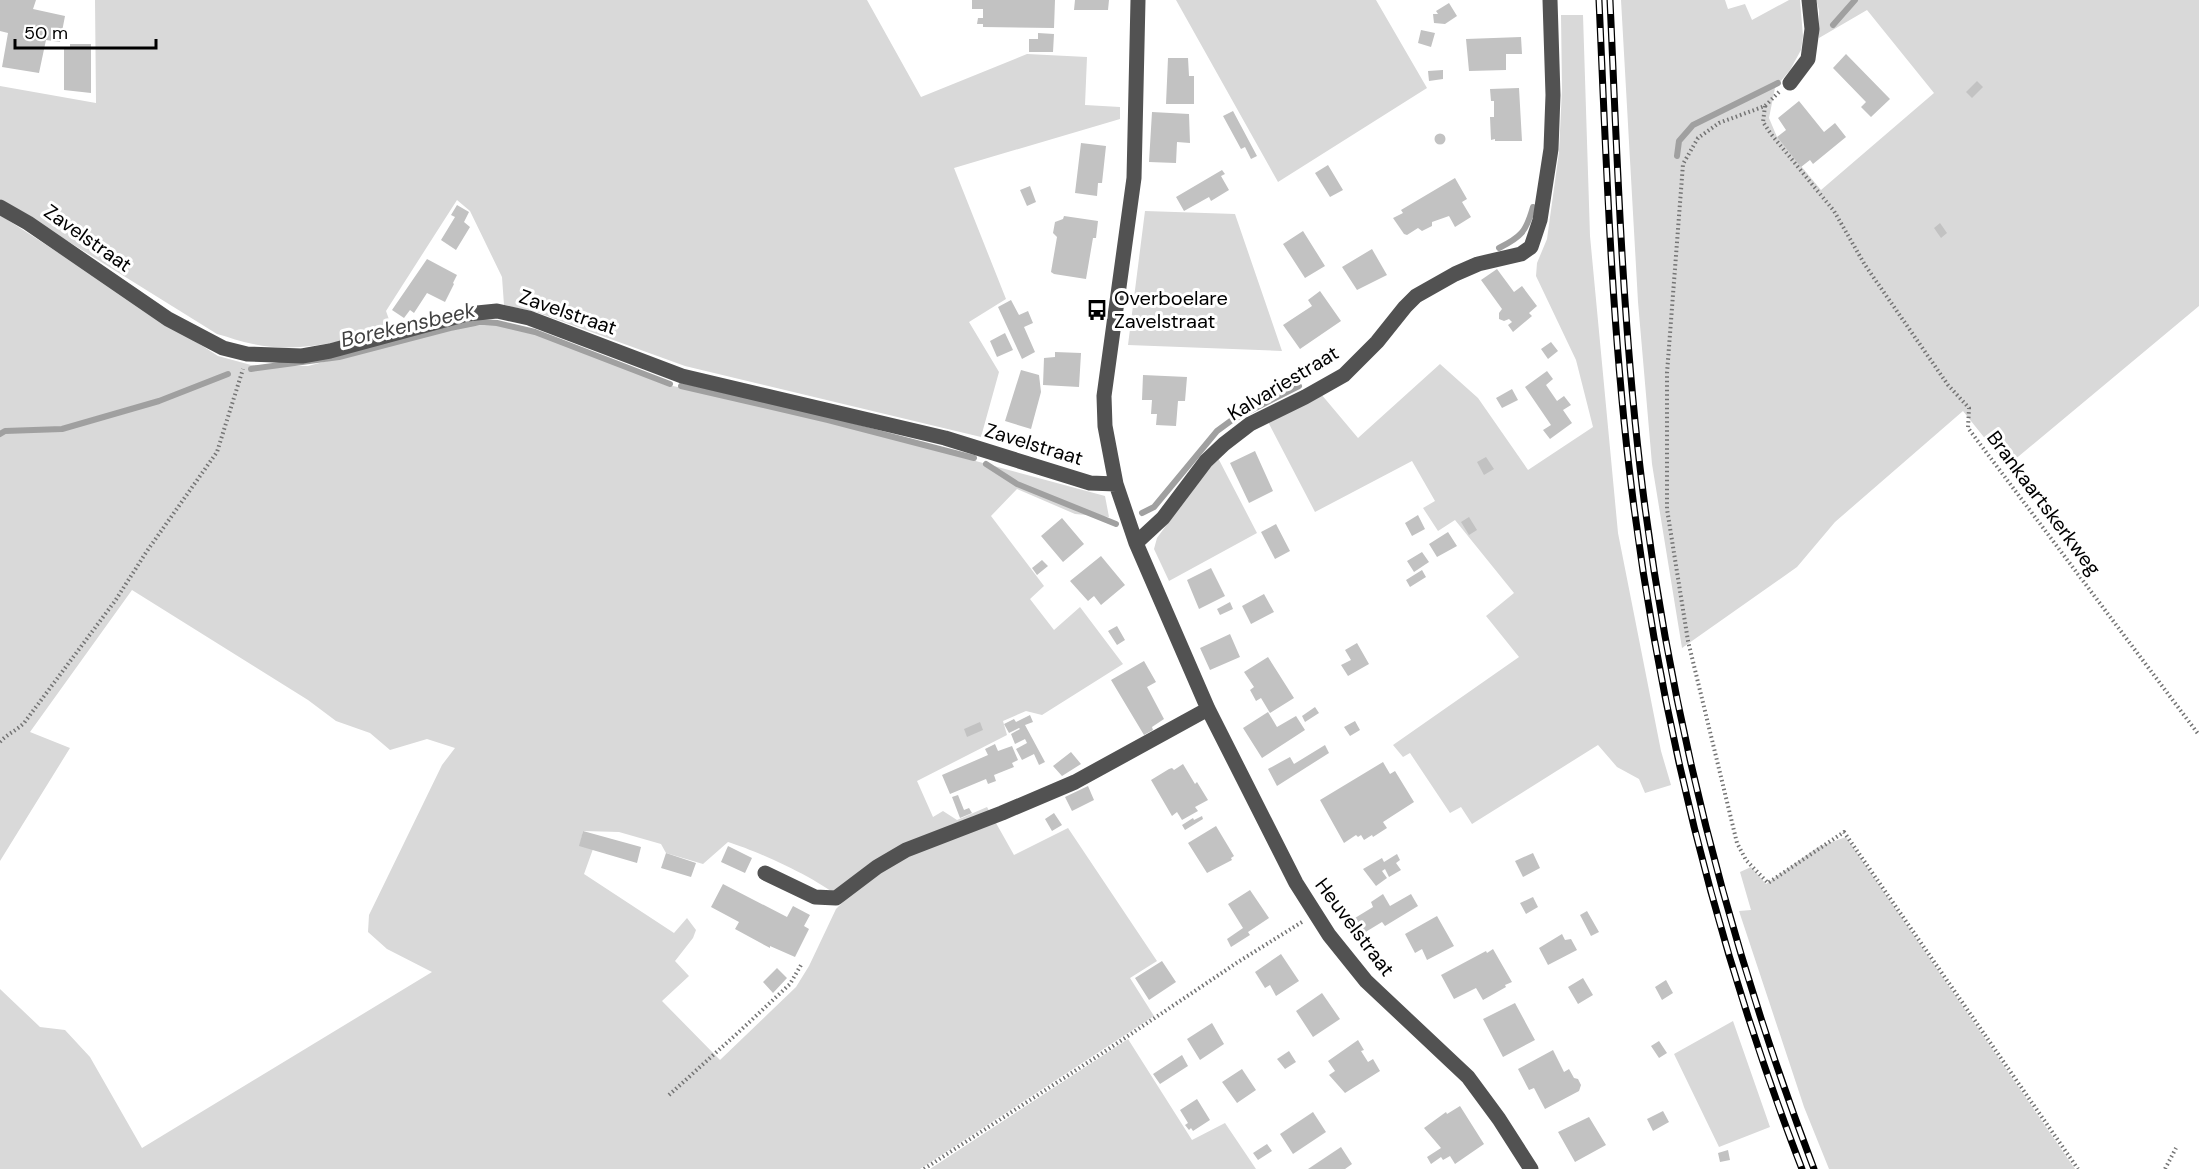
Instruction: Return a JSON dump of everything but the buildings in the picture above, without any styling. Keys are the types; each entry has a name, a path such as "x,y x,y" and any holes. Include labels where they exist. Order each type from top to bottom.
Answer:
{"street":[{"name":"Heuvelstraat","path":"1138,0 1134,178 1104,396 1105,426 1116,484 1128,520 1208,709 1296,884 1315,914 1366,981 1468,1077 1499,1119 1531,1169"},
{"name":"Kalvariestraat","path":"1136,543 1163,519 1206,461 1224,444 1250,424 1344,375 1377,342 1404,307 1416,296 1478,264 1521,254 1531,247 1540,220 1551,149 1553,95 1550,0"},
{"path":"1790,83 1808,59 1812,29 1809,0"},
{"name":"Zavelstraat","path":"0,207 28,223 168,319 223,348 248,354 302,356 330,351 467,314 497,311 529,318 682,376 945,438 1090,483 1116,484"},
{"path":"765,873 815,897 836,898 877,867 906,850 1075,782 1208,709"}],"path":[{"path":"1790,83 1765,106 1719,123 1698,138 1683,164 1667,373 1667,509 1688,641 1737,843 1746,860 1768,883 1844,832 2078,1169"},
{"name":"Brankaartskerkweg","path":"1765,106 1763,122 1771,134 1834,211 1865,265 1948,385 1969,408 1968,428 2199,735"},
{"path":"0,742 24,723 115,601 147,550 217,452 248,354"},
{"path":"924,1169 1238,962 1315,914"},
{"path":"669,1095 790,984 801,965"},
{"path":"2166,1169 2176,1148"}],"shaded area":[{"path":"95,0 867,0 921,97 1027,54 1087,57 1085,105 1120,107 1120,119 954,168 1006,299 969,322 999,372 981,437 685,366 536,312 504,305 502,277 470,211 457,200 386,311 392,328 323,344 288,347 253,344 217,334 0,199 0,86 96,103"},
{"path":"1176,0 1376,0 1427,88 1278,182"},
{"path":"1621,0 1725,0 1728,9 1745,4 1752,20 1789,0 1800,0 1803,36 1801,50 1790,70 1775,88 1769,118 1777,137 1821,190 1934,93 1867,10 1819,38 1819,10 1816,0 2199,0 2199,306 2007,466 1963,411 1835,522 1797,567 1682,648 1652,464 1638,302"},
{"path":"1561,15 1583,15 1590,236 1618,533 1661,751 1671,785 1645,793 1639,779 1617,767 1598,745 1472,824 1461,807 1450,813 1410,753 1403,757 1393,745 1519,657 1486,616 1514,593 1455,520 1438,531 1423,508 1435,501 1412,461 1315,512 1267,420 1321,394 1358,438 1440,364 1478,398 1528,470 1593,427 1576,360 1536,276 1537,263 1547,239 1559,152 1562,89"},
{"path":"1145,211 1235,214 1282,351 1128,345"},
{"path":"0,215 218,356 251,365 308,366 463,326 507,325 536,331 673,386 784,409 1105,496 1109,517 1075,514 1017,489 991,516 1044,586 1030,599 1054,630 1080,607 1123,664 1042,715 1026,711 1003,721 1007,735 917,781 933,817 943,811 957,820 987,807 1014,855 1068,828 1157,961 1130,978 1154,1016 920,1169 0,1169 0,989 40,1027 65,1030 90,1057 142,1148 432,972 387,949 368,932 369,915 442,765 455,748 427,739 390,750 370,733 336,721 308,700 132,590 30,732 70,748 0,861","holes":["583,831 619,832 661,844 666,853 703,864 728,842 789,867 820,884 844,901 836,909 809,966 796,987 720,1060 662,1001 689,976 675,961 693,938 696,930 687,918 674,933 584,874 593,849 580,845"]},
{"path":"1217,456 1257,533 1169,581 1154,549 1157,538"},
{"path":"1846,837 2075,1169 1829,1169 1804,1107 1739,911 1751,910 1740,872 1751,867 1766,884 1818,847"},
{"path":"1733,1021 1770,1127 1719,1147 1674,1054"},
{"path":"1128,1039 1192,1140 1225,1123 1256,1169 930,1169"}],"waterway":[{"name":"Borekensbeek","path":"1833,25 1855,0"},
{"name":"Borekensbeek","path":"1677,156 1679,141 1693,125 1778,83"},
{"name":"Borekensbeek","path":"1499,248 1522,233 1533,207"},
{"name":"Borekensbeek","path":"251,369 339,357 480,322 497,323 535,332 670,384"},
{"name":"Borekensbeek","path":"0,434 5,431 62,429 159,401 228,374"},
{"name":"Borekensbeek","path":"681,386 828,420 974,458"},
{"name":"Borekensbeek","path":"1142,513 1154,507 1217,431 1232,420 1299,386"},
{"name":"Borekensbeek","path":"986,464 1017,484 1116,524"}],"railway":[{"path":"1599,0 1610,234 1623,409 1641,557 1656,646 1673,735 1716,911 1742,998 1802,1169"},
{"path":"1610,0 1621,234 1634,409 1652,557 1667,646 1705,823 1729,911 1754,998 1814,1169"}],"place":[{"name":"Overboelare Zavelstraat","path":"1097,310"}]}
